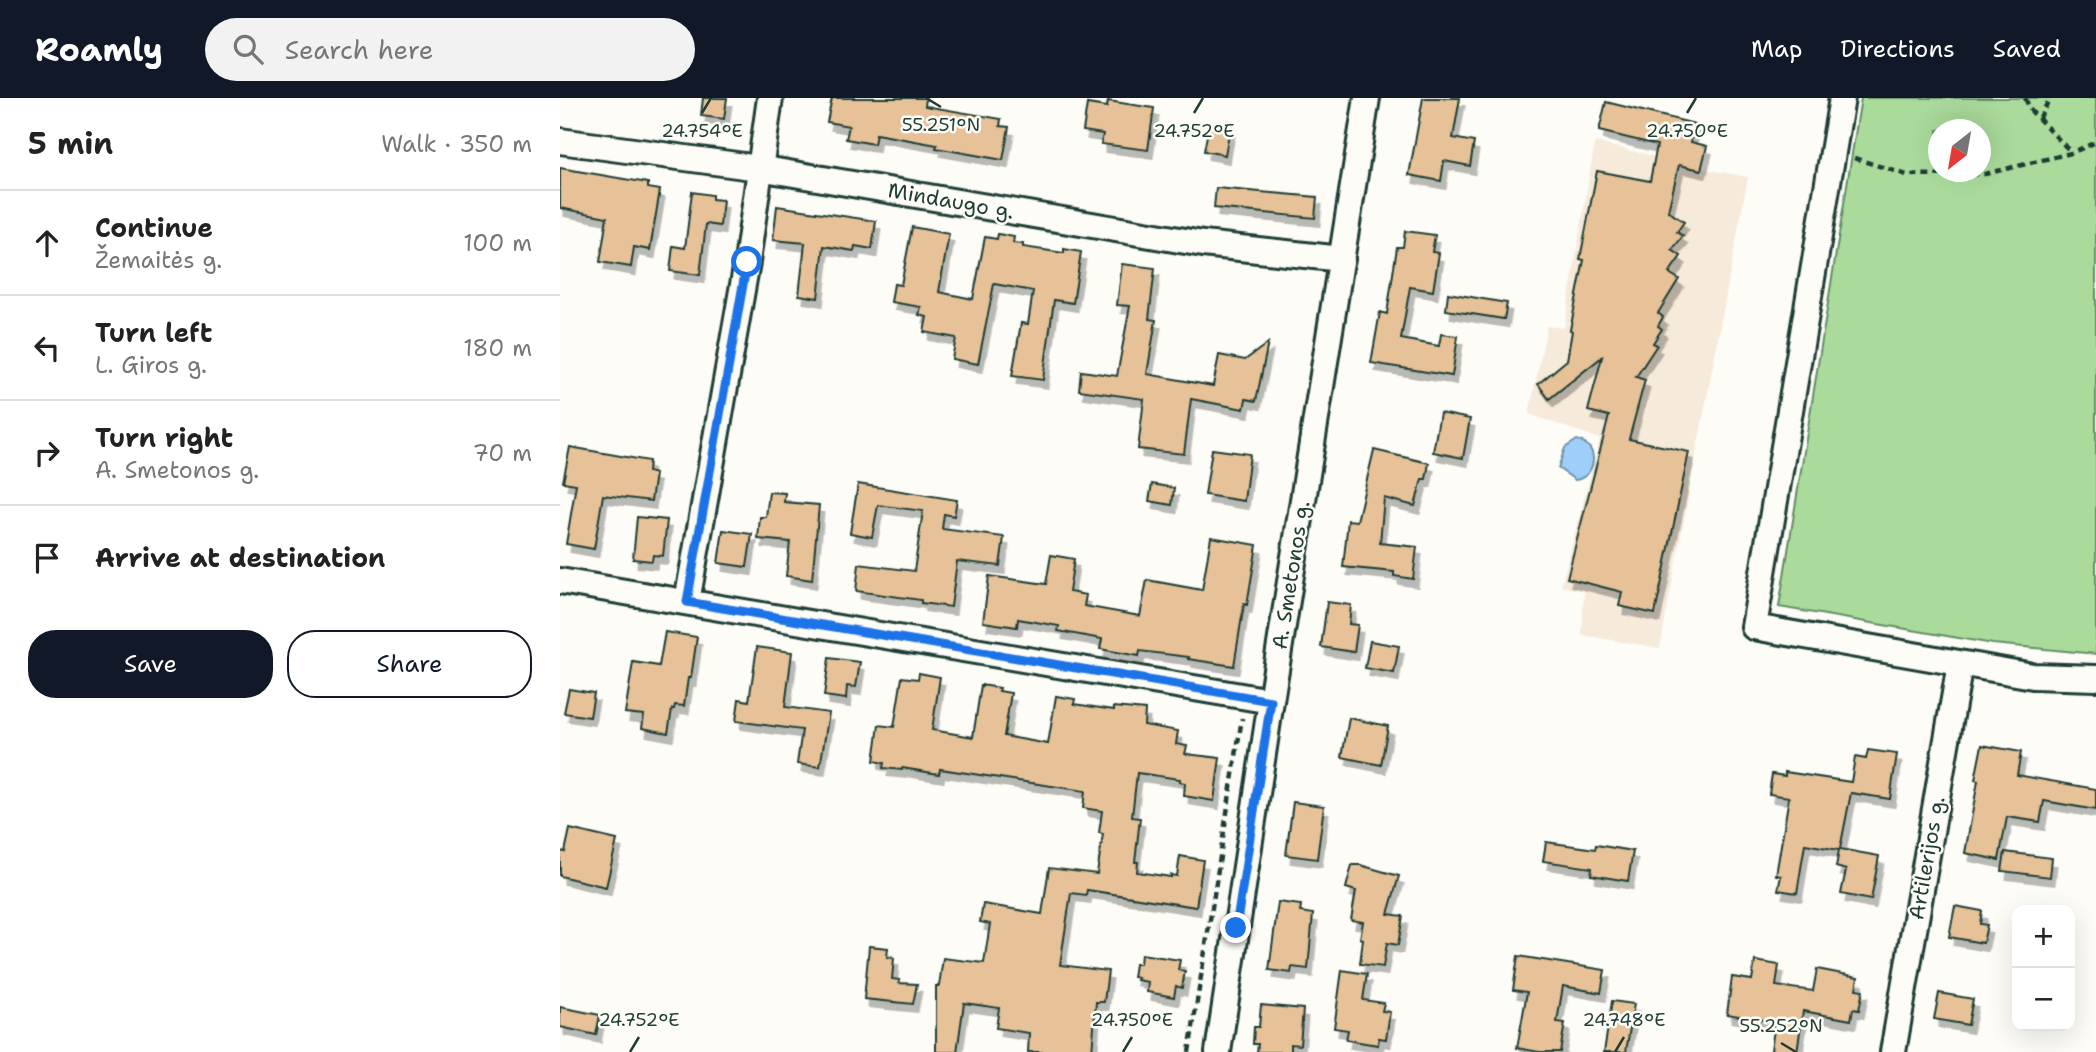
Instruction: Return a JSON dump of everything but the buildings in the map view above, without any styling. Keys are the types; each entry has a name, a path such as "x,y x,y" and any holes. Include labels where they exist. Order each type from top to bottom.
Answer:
{"street":[{"path":"687,602 747,262 770,98"},
{"name":"A. Smetonos g.","path":"1217,1052 1367,98"},
{"path":"1842,98 1754,627 2033,676 2096,678"},
{"name":"Mindaugo g.","path":"560,141 759,168 1203,244 1342,259"},
{"path":"560,581 1271,701"},
{"name":"Artilerijos g.","path":"1893,1052 1959,664"}],"path":[{"path":"2025,98 2031,111 2071,153"},
{"path":"2038,119 2050,98"},
{"path":"1833,152 1906,175 1985,174 2071,153 2096,142"},
{"path":"1189,1052 1245,696"}],"shaded area":[{"path":"1595,142 1748,177 1660,648 1582,635 1584,591 1561,586 1600,439 1529,414 1547,326 1564,328"}],"green space":[{"path":"1861,98 2096,98 2096,654 1993,644 1779,607"}],"water":[{"path":"1577,440 1590,448 1593,461 1588,473 1575,480 1558,468 1565,448"}],"route":[{"path":"747,262 687,602 1271,701 1236,928"}]}
